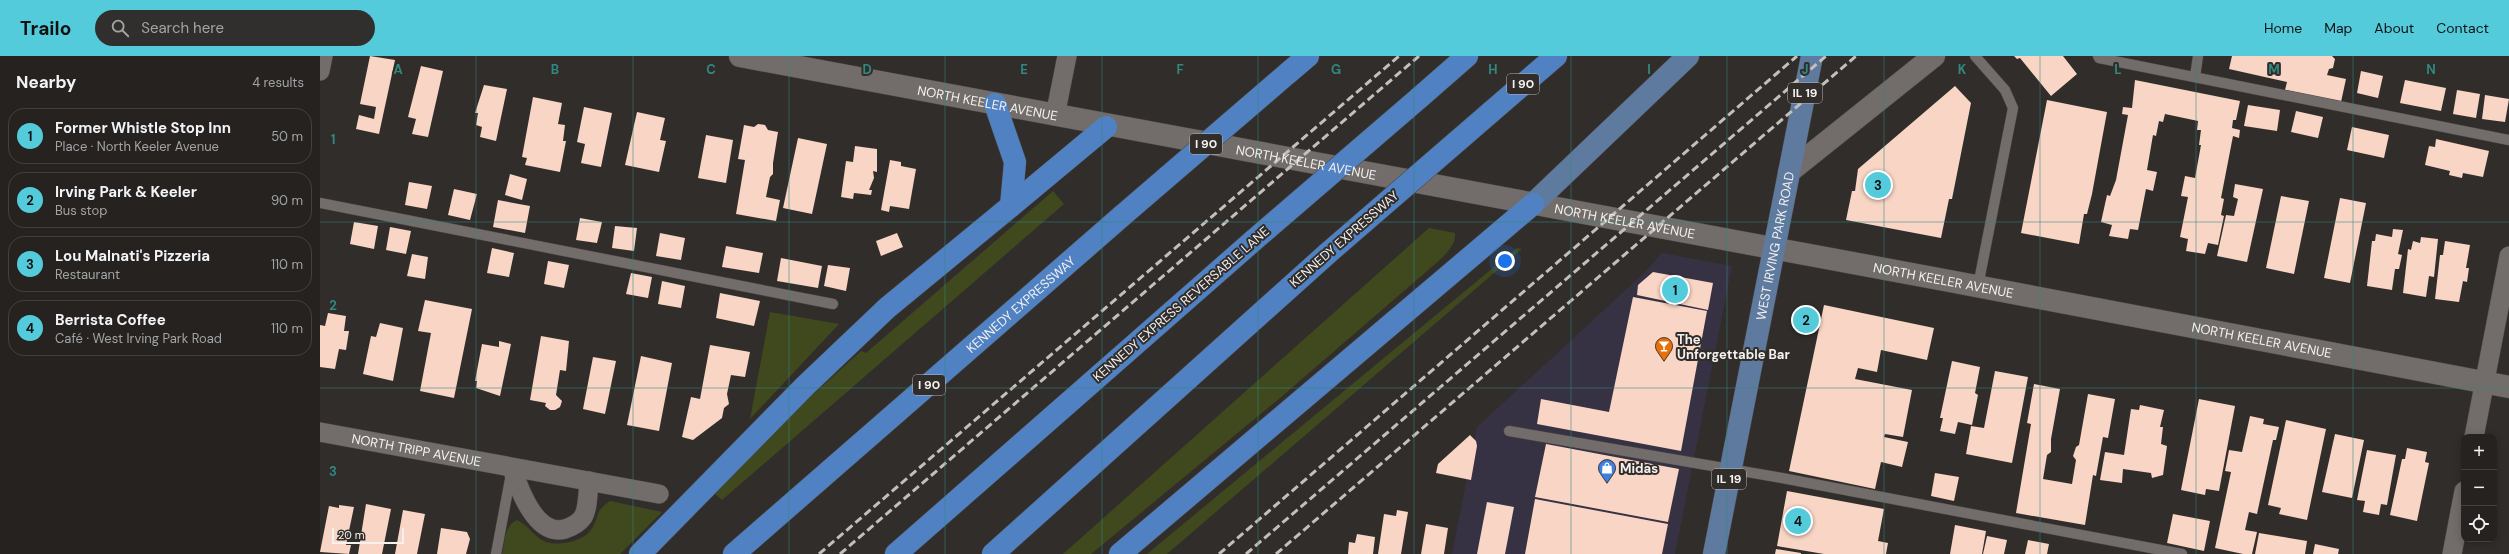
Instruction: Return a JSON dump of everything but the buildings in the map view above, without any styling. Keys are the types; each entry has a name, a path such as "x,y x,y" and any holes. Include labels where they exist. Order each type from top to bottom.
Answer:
{"highway":[{"name":"KENNEDY EXPRESSWAY","path":"734,554 1308,56"},
{"name":"KENNEDY EXPRESS REVERSABLE LANE","path":"896,554 1254,240 1467,56"},
{"name":"KENNEDY EXPRESSWAY","path":"992,554 1328,253 1556,56"},
{"path":"995,104 1015,162 1011,206"},
{"path":"640,554 806,386 887,308 1106,126"},
{"path":"1120,554 1533,204"}],"main road":[{"path":"1533,204 1688,56"},
{"name":"WEST IRVING PARK ROAD","path":"1714,554 1812,56"}],"street":[{"path":"320,71 323,56"},
{"name":"NORTH KEELER AVENUE","path":"740,56 1106,126 1774,247 2509,388"},
{"path":"1055,116 1067,56"},
{"path":"1789,172 1934,56"},
{"path":"2475,434 2509,256"},
{"name":"NORTH TRIPP AVENUE","path":"320,432 659,494"},
{"path":"512,468 523,498 544,526 559,531 571,527 583,517 589,481"},
{"path":"2452,554 2461,506"}],"lane":[{"path":"1975,56 2004,90 2013,108 1978,286"},
{"path":"2098,56 2099,58 2509,140"},
{"path":"2195,77 2198,56"},
{"path":"320,203 833,304"},
{"path":"1509,431 1730,470 2182,554"},
{"path":"496,554 512,468"}],"shaded area":[{"path":"1662,253 1732,266 1675,554 1452,554 1477,427 1644,273"}],"green space":[{"path":"1053,191 1064,204 722,500 715,494 797,409 861,351 866,353"},
{"path":"1429,228 1455,233 1453,244 1442,258 1280,398 1091,554 1063,554"},
{"path":"1517,248 1522,249 1167,554 1147,554"},
{"path":"770,312 839,324 750,419"},
{"path":"610,501 662,512 620,554 502,554 507,530 517,520 525,525 538,538 546,542 557,544 570,542 581,538 590,531 601,509"}],"railway":[{"path":"819,554 1399,56"},
{"path":"840,554 1419,56"},
{"path":"1219,554 1797,56"},
{"path":"1246,554 1826,56"},
{"path":"1276,554 1856,56"}],"place":[{"name":"Lou Malnati's Pizzeria","path":"1878,185"},
{"name":"Former Whistle Stop Inn","path":"1675,290"},
{"name":"Irving Park & Keeler","path":"1806,320"},
{"name":"The Unforgettable Bar","path":"1664,361"},
{"name":"Midas","path":"1607,483"},
{"name":"Berrista Coffee","path":"1798,521"}]}
